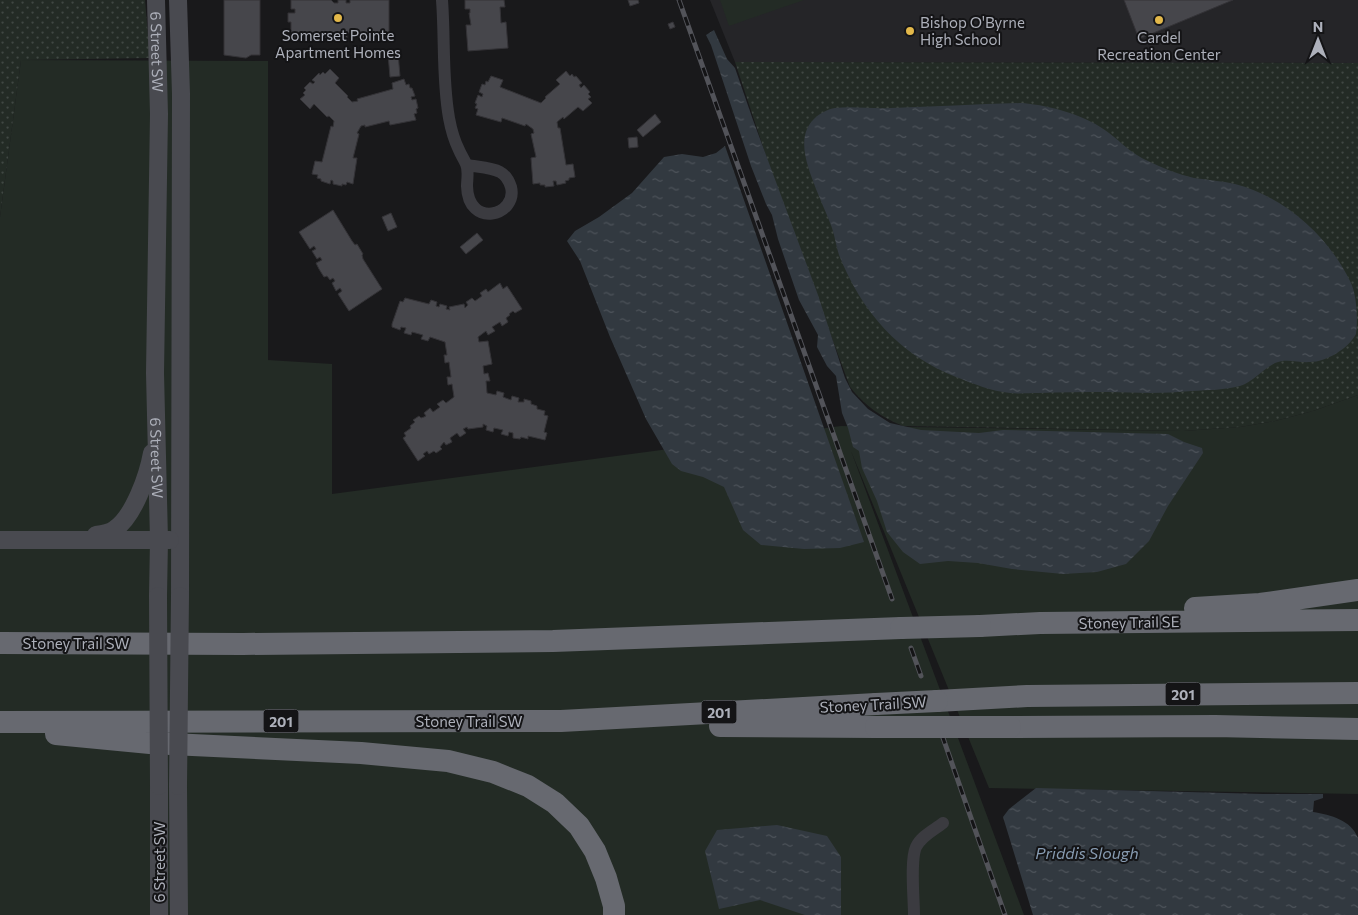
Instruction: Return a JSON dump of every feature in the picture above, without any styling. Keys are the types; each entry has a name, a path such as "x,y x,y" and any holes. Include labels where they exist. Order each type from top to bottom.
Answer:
{"highway":[{"path":"1040,623 1260,604 1358,590"},
{"name":"Stoney Trail SE","path":"901,628 1040,623 1358,620"},
{"name":"Stoney Trail SW","path":"0,643 243,644 553,641 901,628"},
{"name":"Stoney Trail SW","path":"0,722 561,720 1008,697 1358,693"},
{"path":"561,720 760,726 1010,728 1215,726 1358,729"},
{"path":"0,727 110,740 361,754 448,761 493,772 528,786 549,798 579,826 595,851 606,878 614,906 614,915"}],"main road":[{"name":"6 Street SW","path":"156,0 159,114 155,373 159,540 158,915"},
{"name":"6 Street SW","path":"178,0 181,94 179,915"},
{"path":"57,540 105,534 114,530 124,521 135,503 142,486 151,457 157,425"},
{"path":"0,540 181,540"}],"street":[{"path":"442,0 448,112 455,140 467,165"},
{"path":"914,915 916,846 927,834 943,823"}],"shaded area":[{"path":"0,0 145,0 150,58 21,60 0,217"},
{"path":"710,0 1358,0 1358,63 735,62"},
{"path":"720,0 804,0 729,26"},
{"path":"21,60 268,61 268,360 332,364 332,494 841,426 1183,431 1240,427 1275,421 1313,411 1358,395 1358,794 989,788 851,451 1024,915 0,915 0,217"},
{"path":"735,62 1358,63 1358,395 1313,411 1275,421 1240,427 1183,431 903,426 888,419 868,405 850,387 777,189"}],"water":[{"path":"714,30 727,59 735,68 818,295 845,378 852,392 868,409 890,423 921,430 979,433 1003,430 1168,434 1202,448 1203,453 1168,506 1149,541 1126,564 1097,572 1063,574 1012,569 978,563 948,561 920,564 903,552 887,532 877,501 862,468 859,451 853,447 842,413 836,376 827,366 817,347 818,335 799,300 778,239 772,215 751,166 706,35"},
{"path":"1023,103 1045,106 1079,116 1109,133 1137,155 1159,166 1194,178 1235,184 1253,190 1271,198 1288,209 1303,220 1330,249 1350,281 1356,300 1357,315 1356,334 1352,340 1336,354 1323,360 1275,363 1240,386 1216,390 1166,393 1003,392 956,377 916,356 884,329 871,313 848,276 807,162 804,142 809,125 825,111 835,108"},
{"path":"725,146 864,542 840,548 804,549 761,545 743,530 724,487 703,477 681,471 672,464 646,419 610,337 580,261 567,241 575,231 599,217 632,193 664,157 682,154 703,157 716,153"},
{"name":"Priddis Slough","path":"1036,788 1323,794 1323,798 1314,801 1313,812 1340,819 1351,827 1358,838 1358,915 1033,915 1003,817 1009,809"},
{"path":"777,825 827,836 841,857 841,915 805,915 760,900 719,909 705,851 717,830"}],"building":[{"path":"224,0 260,0 260,55 251,55 246,58 224,55"},
{"name":"Somerset Pointe Apartment Homes","path":"291,0 331,0 334,3 338,3 338,0 346,0 346,3 350,3 350,0 389,0 389,38 362,38 362,33 347,33 347,38 338,38 338,33 328,33 328,37 319,38 319,33 315,33 316,38 291,38 291,22 288,22 288,13 295,13 295,9 291,9"},
{"path":"465,0 504,0 505,7 500,7 501,23 506,22 508,48 468,51 466,25 471,25 470,9 465,9"},
{"path":"628,0 638,0 639,3 630,6"},
{"name":"Cardel Recreation Center","path":"1124,0 1233,0 1139,39"},
{"path":"673,22 675,27 670,29 668,24"},
{"path":"398,53 400,76 390,77 388,54"},
{"path":"330,69 339,78 335,83 352,102 393,89 392,83 404,79 406,85 409,84 410,88 412,88 415,96 411,97 412,100 416,99 418,108 416,109 417,113 414,114 416,120 390,125 389,121 365,127 365,125 361,126 357,133 359,134 353,158 357,158 353,184 347,182 346,185 342,184 342,186 333,184 331,180 330,184 321,181 321,179 317,178 318,175 312,174 315,161 322,162 334,121 314,104 310,109 300,99 305,95 303,93 306,90 304,88 310,82 313,84 315,82 312,80 319,73 320,75 323,72 325,74"},
{"path":"566,71 570,76 572,74 574,77 576,76 582,83 579,85 581,88 584,85 590,92 588,94 591,97 588,99 592,103 583,111 578,107 564,119 563,117 557,122 558,128 560,128 566,165 573,164 575,177 569,178 569,180 565,181 566,183 557,185 556,181 553,181 554,186 545,187 545,185 540,185 540,183 533,184 531,158 536,157 531,134 534,133 533,129 526,124 525,126 502,118 501,122 476,115 478,109 475,108 477,104 475,103 478,95 482,97 483,94 479,92 482,84 485,85 491,76 503,80 500,87 541,103 560,84 556,80"},
{"path":"655,114 661,122 643,137 637,130"},
{"path":"637,137 638,147 629,148 628,138"},
{"path":"333,210 352,241 355,245 357,244 363,254 363,259 382,289 349,311 338,294 342,291 340,288 336,291 332,283 335,281 333,278 330,280 327,276 324,277 319,269 316,263 322,260 320,257 317,259 312,251 316,249 314,246 310,249 299,232"},
{"path":"391,213 397,227 388,231 382,217"},
{"path":"477,233 483,240 466,254 460,247"},
{"path":"500,283 503,289 507,286 522,309 509,314 506,318 508,322 502,326 500,322 492,327 495,331 488,335 486,331 478,337 479,342 488,341 492,364 483,366 484,374 488,373 490,381 486,381 487,393 496,395 497,391 504,393 503,397 511,400 512,396 519,398 518,402 524,402 524,399 531,401 531,404 537,406 537,409 545,411 544,415 548,416 544,432 547,433 545,440 528,436 528,439 521,437 520,439 513,438 513,433 509,432 508,436 501,434 503,430 494,428 493,432 486,430 487,426 483,424 483,427 468,429 467,427 463,429 466,433 460,437 457,433 450,438 452,442 446,445 444,442 440,447 442,449 436,453 434,451 429,454 427,451 423,454 425,456 418,461 403,438 406,436 404,433 411,428 410,426 415,422 413,420 419,416 421,418 426,416 424,413 430,408 433,412 440,407 437,404 443,400 446,403 454,397 452,384 448,385 447,377 451,377 449,362 445,363 444,355 447,355 445,342 430,337 428,341 421,339 423,335 412,332 411,335 404,333 406,328 401,327 400,330 392,327 400,301 403,302 405,298 429,304 431,300 437,302 436,306 439,307 440,304 447,306 446,309 450,310 449,307 464,304 465,308 468,305 466,302 472,298 475,301 482,296 480,293 486,289 488,292"}],"railway":[{"path":"679,0 892,599"},
{"path":"911,648 921,676"},
{"path":"942,735 1005,915"}],"place":[{"name":"Somerset Pointe Apartment Homes","path":"338,18"},
{"name":"Cardel Recreation Center","path":"1159,20"},
{"name":"Bishop O'Byrne High School","path":"910,31"}]}
